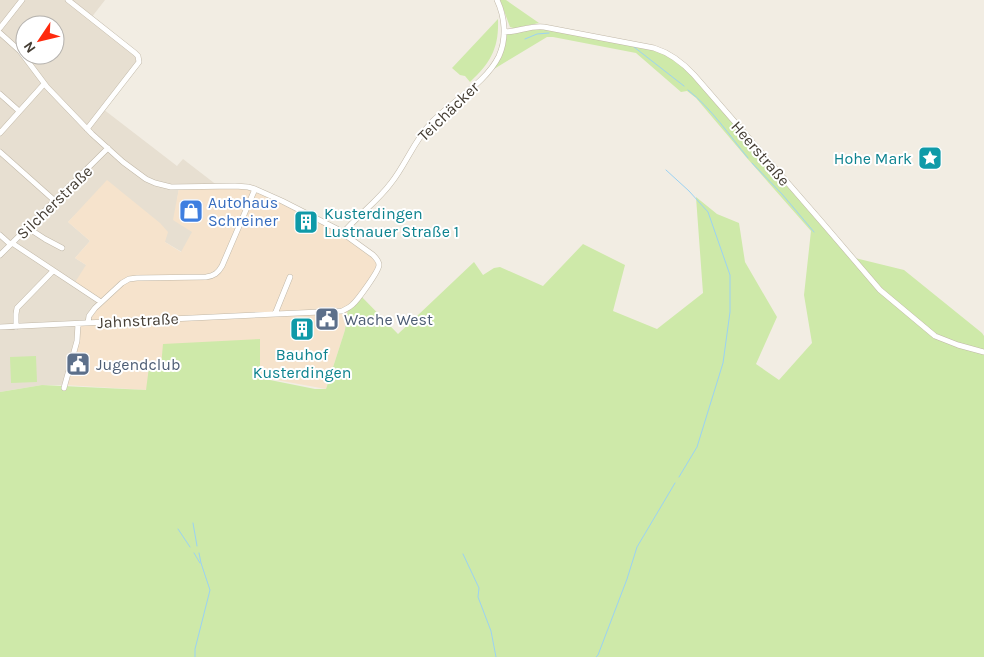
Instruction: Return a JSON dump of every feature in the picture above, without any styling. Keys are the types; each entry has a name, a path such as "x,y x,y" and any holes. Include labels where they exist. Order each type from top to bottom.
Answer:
{"street":[{"path":"0,28 22,0"},
{"path":"68,0 136,53 139,59 139,62 121,86 87,128"},
{"name":"Teichäcker","path":"343,233 389,186 430,124 489,71 495,62 500,51 504,32 501,10 496,0"},
{"name":"Heerstraße","path":"504,32 518,31 536,26 544,27 654,48 676,59 700,82 880,290 935,336 984,352"},
{"path":"0,33 23,54 44,84 87,128 142,176 168,187 248,187 343,233"},
{"path":"0,133 44,84"},
{"path":"0,94 19,111"},
{"name":"Silcherstraße","path":"0,255 108,148"},
{"path":"0,152 55,201"},
{"path":"88,323 91,312 101,302 122,283 133,278 211,277 218,273 256,190"},
{"path":"28,228 62,248"},
{"name":"Jahnstraße","path":"0,327 342,311 354,304 378,269 379,264 373,255 343,233"},
{"path":"0,235 101,302"},
{"path":"16,327 17,308 53,271"},
{"path":"275,314 290,277"},
{"path":"64,388 77,341 78,324"}],"shaded area":[{"path":"0,0 105,0 91,18 139,59 103,109 177,166 183,159 218,186 179,188 177,201 193,232 182,252 165,242 81,209 68,222 90,241 75,258 86,265 100,302 77,341 65,385 42,385 0,392"},
{"path":"107,180 160,223 168,232 165,242 181,252 192,232 173,220 179,188 248,187 337,229 377,259 378,269 348,308 345,330 326,389 260,377 259,339 161,366 146,390 65,385 73,357 78,324 88,323 89,316 100,302 74,284 86,265 75,258 90,241 68,222"}],"green space":[{"path":"500,0 506,0 539,23 516,28 510,27"},
{"path":"498,19 497,38 492,54 483,68 470,82 465,76 460,75 452,68"},
{"path":"536,26 654,48 685,66 851,257 904,270 982,333 984,336 984,657 0,657 0,392 42,385 146,390 149,367 161,366 163,344 260,339 260,378 315,389 326,389 345,330 348,308 360,295 398,334 474,262 483,275 494,268 500,267 543,286 583,244 625,265 613,311 657,329 703,293 696,197 717,214 739,223 745,262 777,317 756,364 779,380 812,343 804,295 811,231 696,98 687,91 681,92 636,53 553,37 547,37 494,69 491,68 495,62 504,32"},
{"path":"36,356 37,382 11,383 10,357"}],"waterway":[{"path":"525,39 537,34 549,33"},
{"path":"634,47 684,86"},
{"path":"688,90 713,114 748,158"},
{"path":"752,163 782,194 814,232"},
{"path":"666,170 708,212 730,275 730,312 723,363 697,447 679,477"},
{"path":"596,657 627,579 637,547 675,483"},
{"path":"193,523 197,546"},
{"path":"178,529 190,547"},
{"path":"194,553 200,563"},
{"path":"195,657 195,649 210,590 199,553"},
{"path":"463,554 479,588 478,597 491,631 496,657"}],"place":[{"name":"Hohe Mark","path":"930,158"},
{"name":"Autohaus Schreiner","path":"191,211"},
{"name":"Kusterdingen Lustnauer Straße 1","path":"306,222"},
{"name":"Wache West","path":"327,319"},
{"name":"Bauhof Kusterdingen","path":"302,329"},
{"name":"Jugendclub","path":"78,364"}]}
